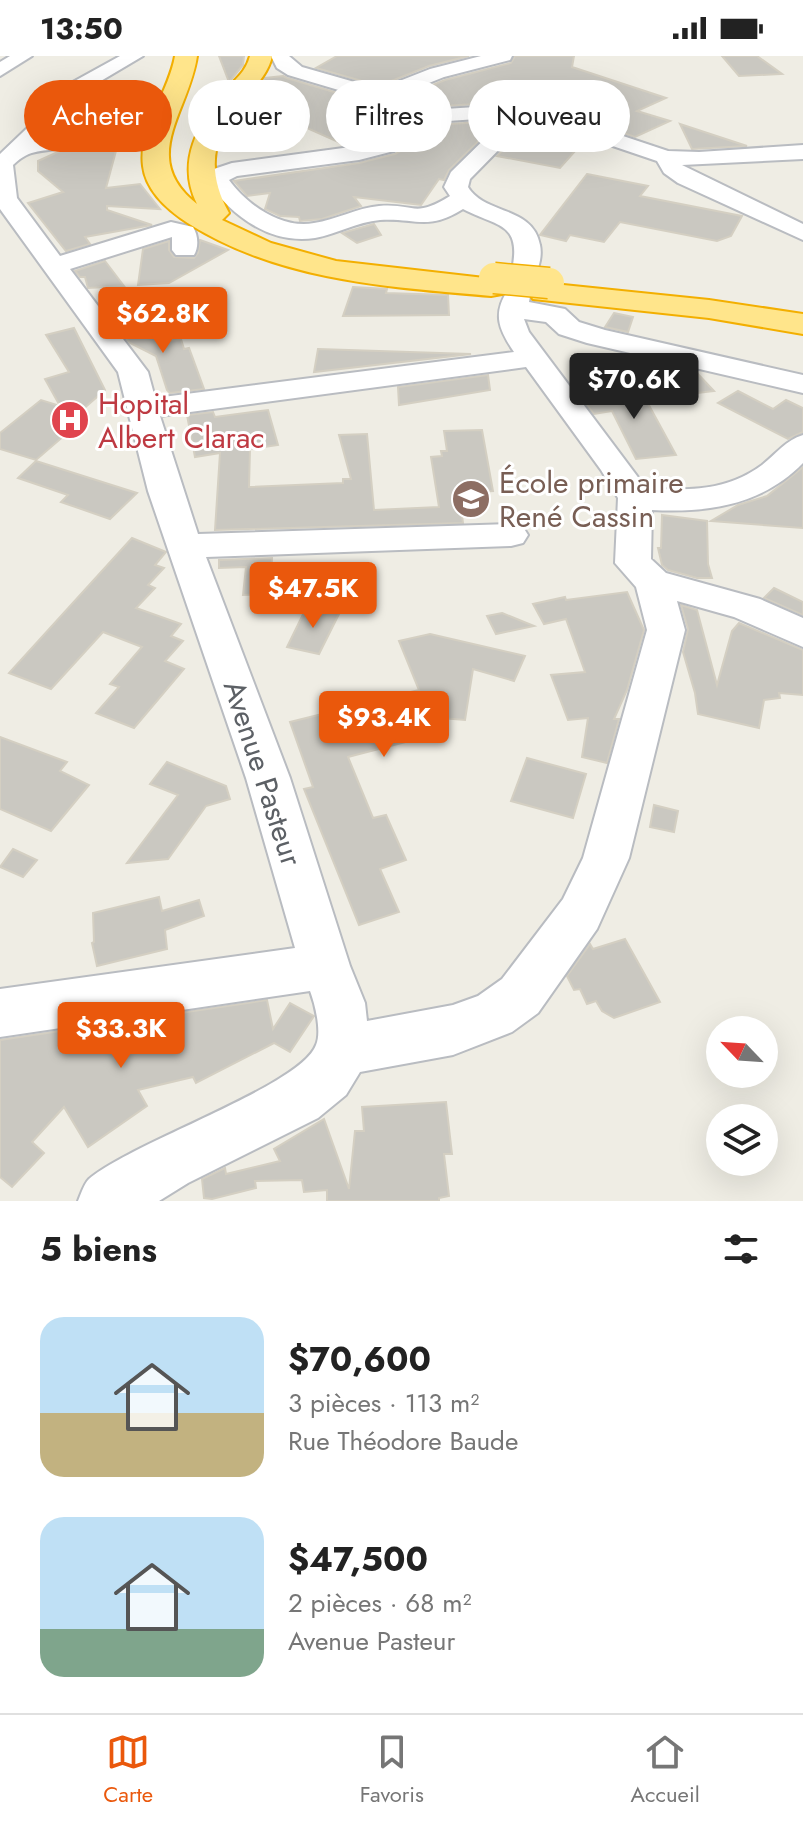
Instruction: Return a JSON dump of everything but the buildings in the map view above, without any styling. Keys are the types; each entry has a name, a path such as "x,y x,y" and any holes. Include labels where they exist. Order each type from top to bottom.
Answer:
{"highway":[{"path":"201,56 201,78 184,136 181,161 188,183 215,213 262,238 322,255 519,288 709,309 803,324"},
{"path":"215,213 200,187 202,153 222,110 256,72 261,56"},
{"path":"181,65 155,160 169,195 199,219 258,248 311,264 398,278 710,299 803,313"}],"street":[{"path":"0,70 23,56"},
{"path":"86,80 94,56"},
{"path":"92,80 134,56"},
{"path":"420,80 503,56"},
{"path":"284,62 323,59"},
{"path":"284,62 338,80"},
{"path":"7,158 24,142"},
{"path":"630,145 666,157 699,159 803,152"},
{"path":"7,158 28,152"},
{"path":"354,152 226,172 218,180 230,198 255,216 302,232 316,231 355,216 383,212 433,215 462,199"},
{"path":"484,152 459,177 456,187 462,199 507,219 524,233 531,250 519,288 512,326 532,358 616,467 635,498 633,563 653,582 735,604 782,621 803,633"},
{"path":"666,157 672,168 686,178 803,233"},
{"name":"Avenue Pasteur","path":"7,158 5,199 133,372 165,491 268,778 325,966 340,1003 344,1050"},
{"path":"55,266 171,229 184,232 185,250"},
{"path":"519,288 569,328 803,384"},
{"path":"145,409 532,358"},
{"path":"635,498 689,502 742,493 766,479 803,445"},
{"path":"184,546 511,535"},
{"path":"123,1197 168,1163 299,1099 327,1076 344,1050 453,1030 494,1015 520,996 580,914 606,858 666,630 653,582"},
{"path":"0,1013 325,966"}],"place":[{"name":"Hopital Albert Clarac","path":"70,420"},
{"name":"École primaire René Cassin","path":"471,499"}]}
